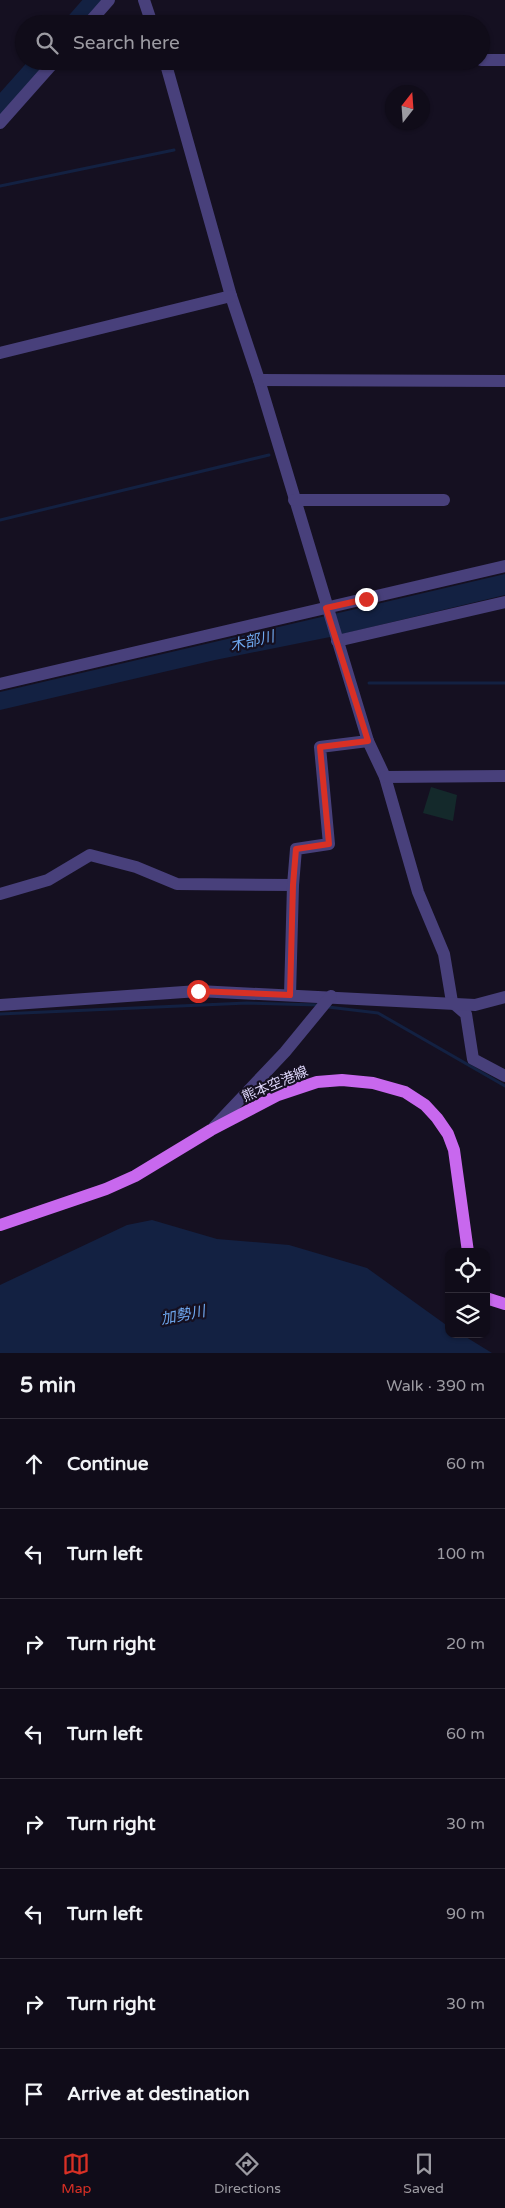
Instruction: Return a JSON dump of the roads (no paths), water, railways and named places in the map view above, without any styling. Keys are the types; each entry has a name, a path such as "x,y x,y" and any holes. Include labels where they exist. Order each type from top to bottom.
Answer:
{"main road":[{"name":"熊本空港線","path":"0,1225 106,1189 135,1176 211,1130 278,1096 317,1082 342,1080 372,1083 405,1092 425,1106 437,1118 448,1134 458,1170 468,1248"},
{"path":"490,1299 505,1304"}],"street":[{"path":"96,15 109,0"},
{"path":"144,0 149,15"},
{"path":"490,60 505,60"},
{"path":"0,123 47,70"},
{"path":"167,70 230,296 259,380 326,608 368,741 385,777 418,892 444,954 452,1002 466,1014 473,1059 505,1076"},
{"path":"0,353 230,296"},
{"path":"259,380 505,380"},
{"path":"294,500 444,500"},
{"path":"0,684 505,566"},
{"path":"337,641 505,602"},
{"path":"290,995 293,885 296,849 329,844 320,747 368,741"},
{"path":"385,777 505,776"},
{"path":"0,894 48,880 90,855 136,867 176,884 293,885"},
{"path":"0,1005 198,991 452,1002 475,1005 505,997"},
{"path":"211,1130 285,1052 330,996"}],"water":[{"name":"木部川","path":"505,574 505,595 330,637 215,660 0,710 0,692"},
{"name":"加勢川","path":"152,1220 217,1239 289,1245 367,1268 445,1324 445,1338 468,1338 492,1353 0,1353 0,1285 127,1225"}],"waterway":[{"path":"82,15 95,0"},
{"path":"0,107 33,70"},
{"path":"0,186 174,150"},
{"path":"0,520 269,455"},
{"path":"369,683 505,683"},
{"path":"0,1014 247,1003 319,1005"},
{"path":"328,1007 378,1013 505,1086"}]}
